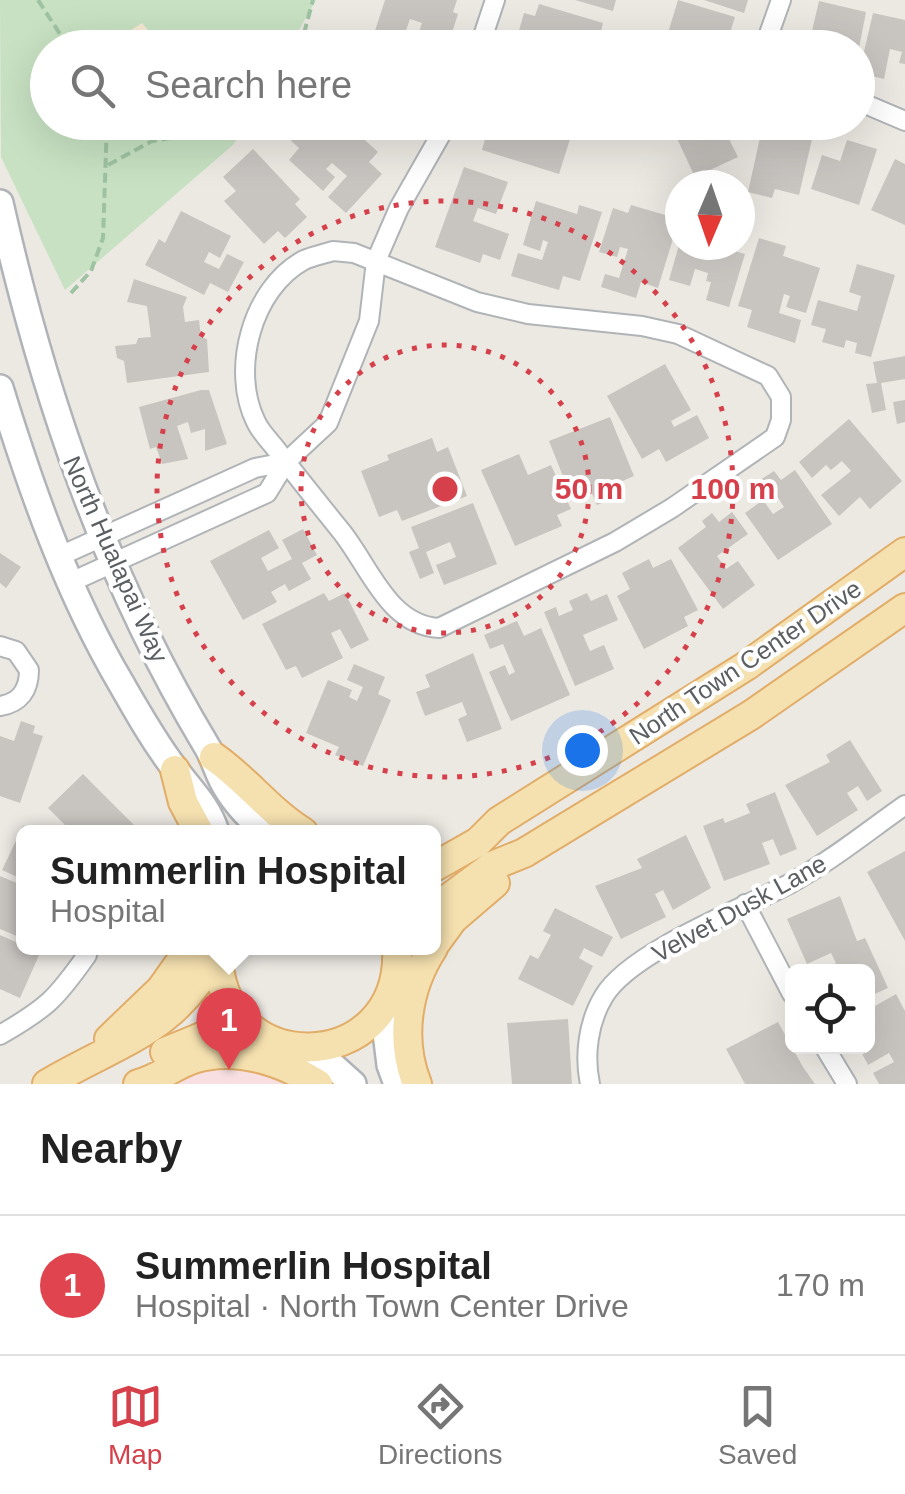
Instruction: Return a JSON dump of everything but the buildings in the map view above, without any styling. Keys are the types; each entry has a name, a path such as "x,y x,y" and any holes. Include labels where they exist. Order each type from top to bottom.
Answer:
{"main road":[{"name":"North Hualapai Way","path":"0,204 44,374 101,538 176,691 214,757 222,780 237,803 259,825"},
{"name":"North Hualapai Way","path":"0,388 60,556 107,659 175,770 197,794 212,825"},
{"name":"North Town Center Drive","path":"441,863 478,842 499,821 746,666 905,552"},
{"name":"North Town Center Drive","path":"441,903 492,866 524,853 788,692 905,608"},
{"path":"214,757 293,825"},
{"path":"175,770 183,802 195,825"},
{"path":"441,846 469,829 499,821"},
{"path":"441,935 453,919 524,853"},
{"path":"47,1084 91,1058 126,1044 170,1015 197,986 206,955"},
{"path":"211,955 239,1018 265,1038"},
{"path":"300,1048 330,1046 360,1032 383,1008 396,977 400,955"},
{"path":"418,1084 408,1048 408,1016 428,955"},
{"path":"383,1008 390,1065 397,1084"},
{"path":"120,1084 163,1052 204,1036 265,1038 300,1048 332,1066 353,1084"},
{"path":"138,1084 197,1057 218,1054 271,1062 318,1084"}],"street":[{"path":"484,30 495,0"},
{"path":"770,30 781,0"},
{"path":"875,108 905,120"},
{"path":"71,582 268,493 286,462 328,423 370,320 376,261 399,208 438,140"},
{"path":"334,251 376,261 477,302 528,314 642,326 678,334 768,376 781,397 781,420 775,437 615,542 440,628 423,627 399,614 349,541 256,422 246,385 247,346 254,320 275,285 304,260 334,251"},
{"path":"60,556 255,468 286,462"},
{"path":"0,646 16,651 24,659 29,682 16,701 0,706"},
{"name":"Velvet Dusk Lane","path":"590,1084 584,1059 592,1026 603,996 624,973 745,904 793,882 905,806"},
{"path":"745,904 785,981"},
{"path":"0,1036 50,1003 87,955"},
{"path":"829,1054 847,1084"}],"path":[{"path":"38,0 57,30"},
{"path":"305,30 313,0"},
{"path":"70,293 91,271 103,238 107,140"},
{"path":"108,165 158,140"}],"shaded area":[{"path":"225,1065 279,1075 294,1084 157,1084"}],"green space":[{"path":"0,0 316,0 299,30 30,30 30,140 236,140 65,290 1,157"}],"place":[{"name":"Summerlin Hospital","path":"229,1070"}]}
